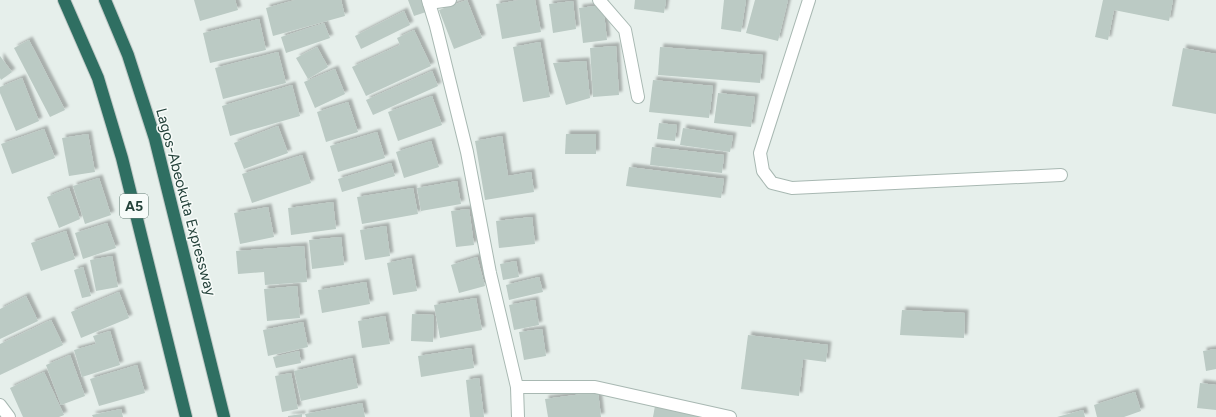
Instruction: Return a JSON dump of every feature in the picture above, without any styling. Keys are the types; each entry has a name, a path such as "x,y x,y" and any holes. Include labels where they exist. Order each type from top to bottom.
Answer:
{"highway":[{"name":"A5","path":"64,0 98,78 122,158 186,417"},
{"name":"Lagos-Abeokuta Expressway","path":"105,0 128,55 155,139 224,417"}],"street":[{"path":"450,0 429,2 467,152 490,273 517,387 518,417"},
{"path":"599,0 625,30 638,97"},
{"path":"809,0 760,153 763,170 772,183 792,188 1060,175"},
{"path":"517,387 595,387 730,417"},
{"path":"0,405 9,417"}],"building":[{"path":"194,0 235,0 238,10 200,21"},
{"path":"295,0 341,0 345,16 273,36 266,8"},
{"path":"408,0 425,0 429,11 414,16"},
{"path":"467,0 482,38 454,49 439,10"},
{"path":"519,0 535,0 541,32 502,39 496,4"},
{"path":"635,0 666,0 664,13 634,9"},
{"path":"724,0 746,0 741,32 721,29"},
{"path":"755,0 788,0 778,41 746,33"},
{"path":"1103,0 1173,0 1169,21 1114,10 1108,40 1095,37"},
{"path":"573,1 576,29 553,33 549,4"},
{"path":"603,5 607,40 583,43 579,8"},
{"path":"404,11 410,25 361,49 355,36"},
{"path":"259,19 266,50 210,63 203,33"},
{"path":"324,23 330,38 286,53 281,37"},
{"path":"414,30 431,66 366,96 352,67 400,45 397,38"},
{"path":"29,40 65,110 50,117 14,48"},
{"path":"540,42 550,97 523,102 513,47"},
{"path":"616,46 619,95 593,97 590,48"},
{"path":"317,47 328,67 308,79 296,58"},
{"path":"660,47 763,55 760,83 658,75"},
{"path":"1183,48 1216,54 1216,114 1172,106"},
{"path":"278,52 286,83 223,99 215,68"},
{"path":"0,56 12,72 1,80 0,78"},
{"path":"586,61 590,98 566,105 553,63"},
{"path":"335,69 345,94 315,108 304,82"},
{"path":"432,71 438,86 373,115 366,100"},
{"path":"22,78 39,121 16,131 0,93 0,87"},
{"path":"653,80 713,86 709,118 649,112"},
{"path":"292,85 300,116 230,136 222,106"},
{"path":"718,93 755,97 751,127 714,123"},
{"path":"432,96 442,125 398,141 388,112"},
{"path":"348,102 358,132 326,142 317,112"},
{"path":"659,123 677,125 675,141 657,139"},
{"path":"278,126 288,153 244,169 234,143"},
{"path":"683,128 733,136 730,152 680,145"},
{"path":"44,129 55,158 12,174 1,144"},
{"path":"377,132 385,158 338,172 330,146"},
{"path":"88,134 95,172 69,176 62,138"},
{"path":"566,134 596,134 596,154 565,154"},
{"path":"502,136 508,176 531,172 534,192 485,200 475,141"},
{"path":"431,141 439,167 404,178 396,152"},
{"path":"652,147 724,155 722,173 650,165"},
{"path":"302,155 311,183 252,203 242,174"},
{"path":"391,163 395,176 342,192 338,179"},
{"path":"629,167 724,179 721,198 626,186"},
{"path":"99,178 111,215 85,224 73,186"},
{"path":"457,181 461,204 421,211 417,188"},
{"path":"69,188 80,219 59,228 47,197"},
{"path":"413,188 418,214 362,224 357,197"},
{"path":"333,202 336,229 291,235 288,208"},
{"path":"268,207 274,237 240,244 234,213"},
{"path":"469,209 474,245 456,247 451,211"},
{"path":"532,217 535,244 499,248 496,221"},
{"path":"107,223 116,248 83,259 75,233"},
{"path":"386,226 390,256 365,260 360,230"},
{"path":"66,231 75,259 41,271 31,243"},
{"path":"341,237 344,265 312,269 309,240"},
{"path":"304,246 307,282 265,285 264,272 238,274 236,251"},
{"path":"112,256 118,287 96,291 90,260"},
{"path":"477,257 485,286 459,293 451,265"},
{"path":"411,258 417,291 393,295 387,263"},
{"path":"516,261 519,277 503,280 500,264"},
{"path":"83,267 91,296 82,298 74,270"},
{"path":"539,277 543,292 509,300 506,285"},
{"path":"366,282 370,304 322,313 318,290"},
{"path":"297,286 300,318 267,321 264,289"},
{"path":"119,292 129,318 81,338 71,312"},
{"path":"26,296 38,321 0,339 0,309"},
{"path":"476,298 482,330 440,338 434,305"},
{"path":"535,300 539,325 514,330 509,305"},
{"path":"902,310 965,313 964,338 900,335"},
{"path":"412,314 434,315 433,342 411,341"},
{"path":"385,316 390,344 362,348 358,321"},
{"path":"51,320 63,345 0,375 0,344"},
{"path":"303,322 308,347 268,356 263,330"},
{"path":"542,329 546,356 524,360 519,332"},
{"path":"110,331 120,365 82,377 74,350 96,344 93,336"},
{"path":"748,335 828,345 826,362 803,359 799,396 741,389"},
{"path":"471,348 474,368 421,377 418,356"},
{"path":"1216,349 1216,369 1206,371 1203,351"},
{"path":"299,351 301,363 276,368 273,357"},
{"path":"70,355 85,396 61,405 46,365"},
{"path":"352,358 358,388 301,401 294,371"},
{"path":"137,365 145,393 99,406 90,379"},
{"path":"44,372 64,415 59,417 23,417 10,388"},
{"path":"291,373 298,409 282,412 275,376"},
{"path":"479,378 484,417 470,417 466,380"},
{"path":"1200,383 1216,385 1216,410 1197,408"},
{"path":"598,392 601,417 548,417 545,399"},
{"path":"1135,392 1141,411 1124,417 1097,417 1094,405"},
{"path":"362,403 365,417 306,417 305,414"},
{"path":"655,406 702,417 653,417"},
{"path":"121,409 123,417 93,417 92,415"},
{"path":"1083,410 1085,417 1057,417"},
{"path":"302,414 302,417 288,417 288,416"}]}
